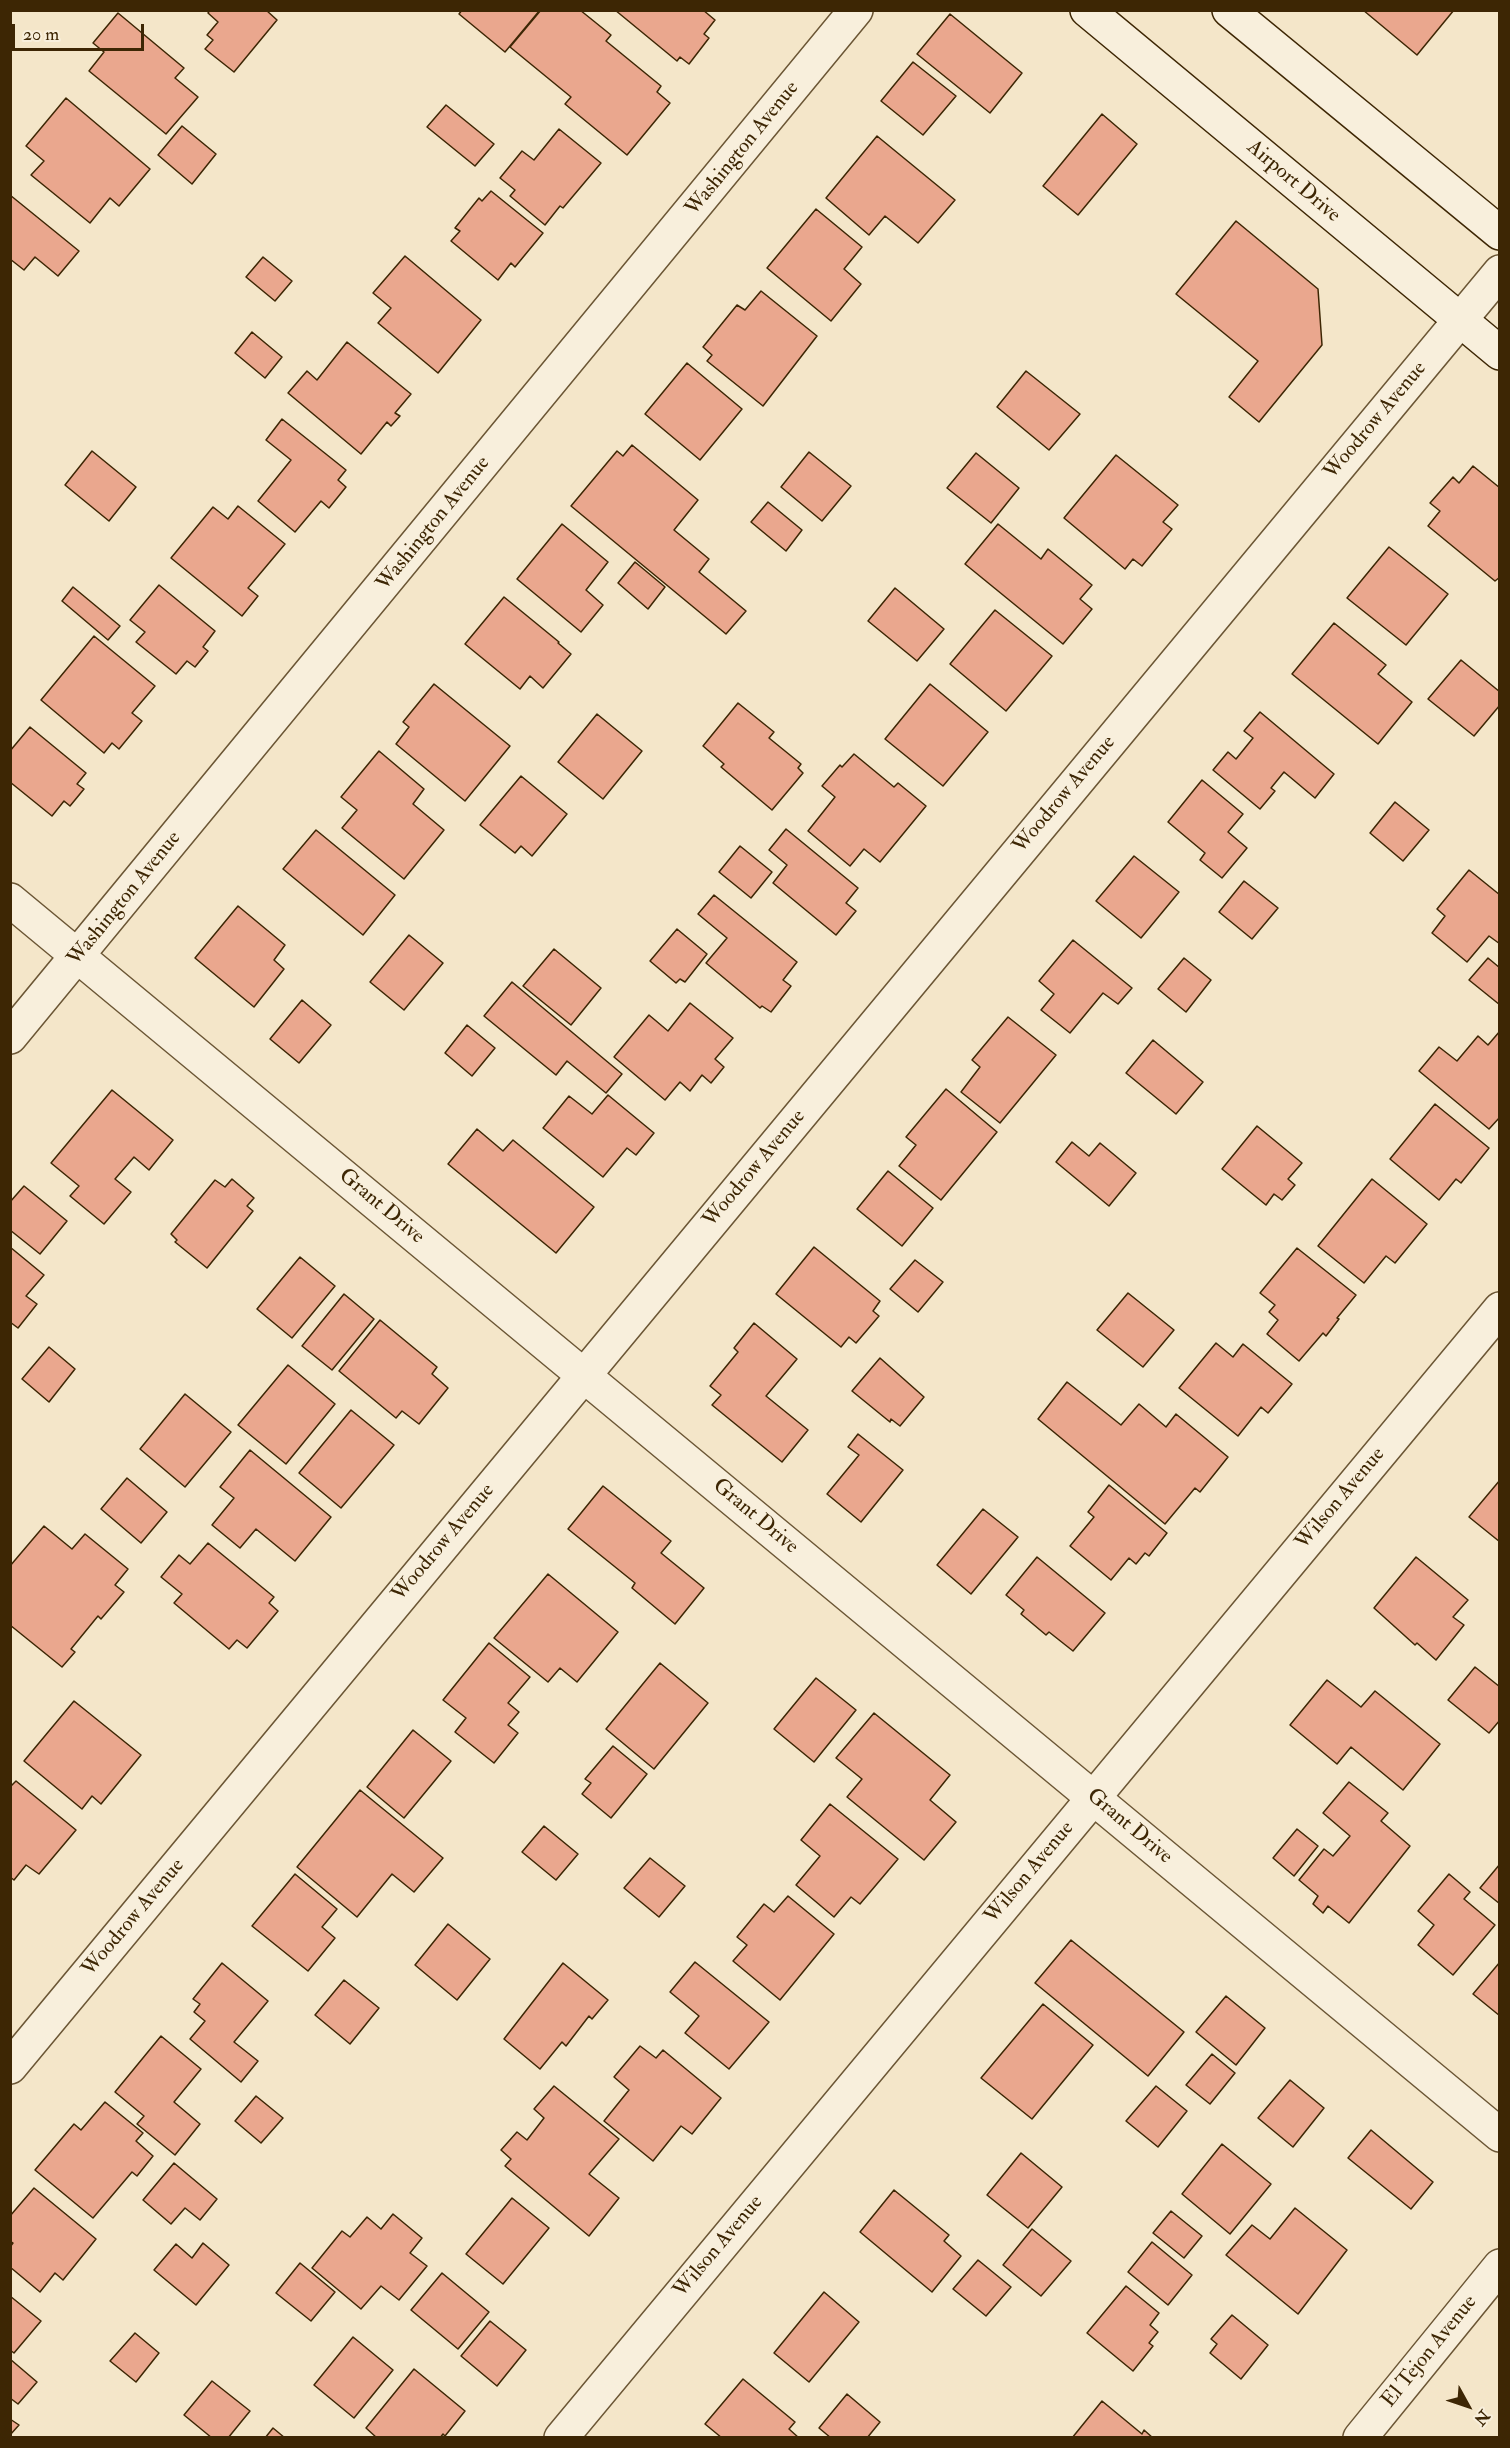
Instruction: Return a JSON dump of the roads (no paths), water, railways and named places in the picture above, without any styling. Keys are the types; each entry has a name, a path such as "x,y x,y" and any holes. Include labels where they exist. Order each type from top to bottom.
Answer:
{"street":[{"name":"Washington Avenue","path":"10,1037 856,10"},
{"name":"Airport Drive","path":"1087,10 1500,353"},
{"path":"1229,10 1500,233"},
{"name":"Woodrow Avenue","path":"10,2067 1500,272"},
{"name":"Grant Drive","path":"10,900 1500,2134"},
{"name":"Wilson Avenue","path":"561,2438 1500,1309"},
{"name":"El Tejon Avenue","path":"1360,2438 1500,2265"}]}
